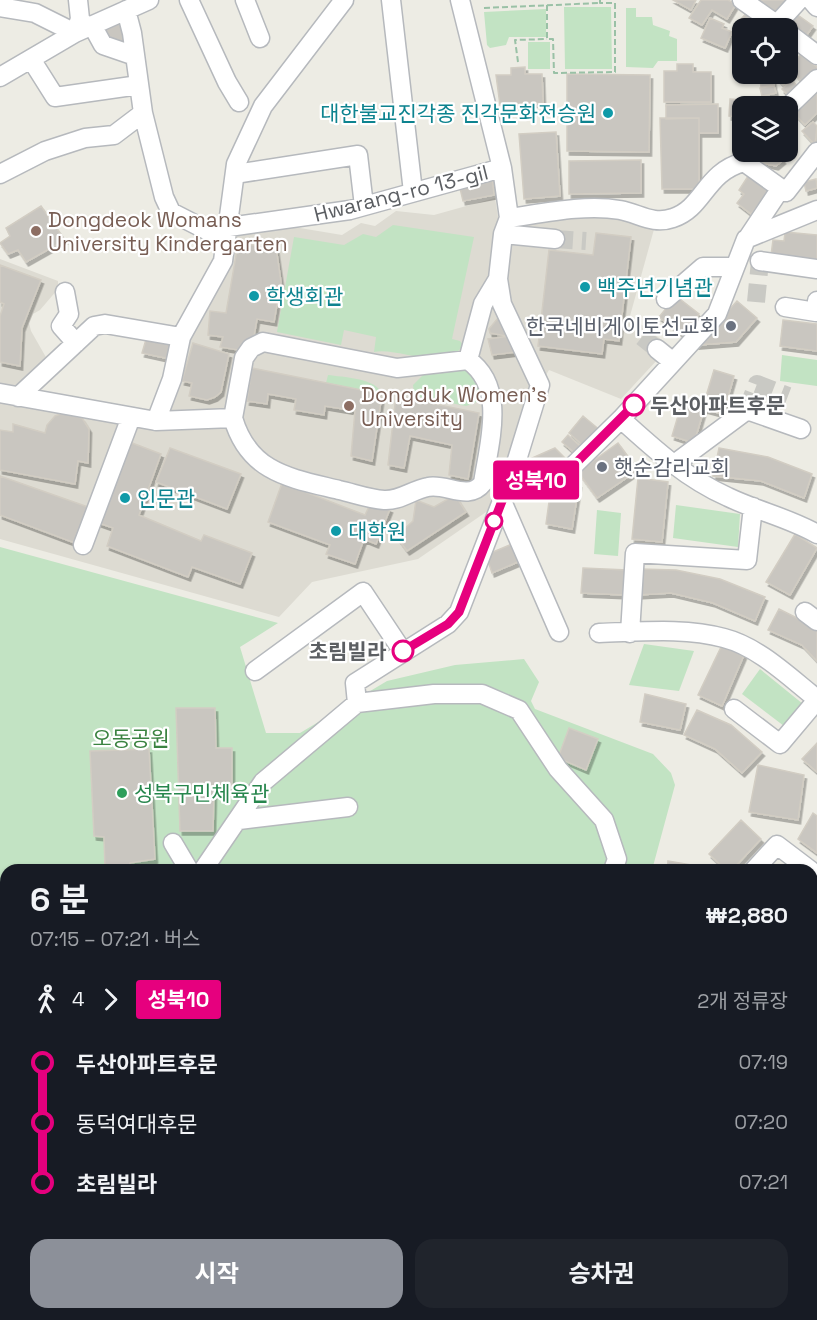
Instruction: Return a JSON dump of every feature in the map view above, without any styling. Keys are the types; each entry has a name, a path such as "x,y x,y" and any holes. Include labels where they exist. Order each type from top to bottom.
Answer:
{"street":[{"path":"0,0 0,7 35,14 75,33"},
{"path":"75,33 80,19 78,0"},
{"path":"0,77 75,33 149,0"},
{"path":"189,0 226,82 239,102"},
{"path":"245,0 260,38"},
{"path":"158,417 172,379 181,337 223,261 236,164 263,106 344,0"},
{"path":"391,0 413,192"},
{"name":"Hwarang-ro 13-gil","path":"357,703 355,683 448,624 459,612 502,501 516,478 516,463 540,385 502,304 498,279 506,226 502,168 460,0"},
{"path":"742,0 767,18"},
{"path":"788,18 799,0"},
{"path":"811,0 817,7"},
{"path":"0,174 45,151 85,138 114,135 143,113 126,10"},
{"path":"92,25 103,45 135,56"},
{"path":"798,41 817,55"},
{"path":"31,59 55,97 139,85"},
{"path":"798,97 817,79"},
{"name":"Hwarang-ro 13-gil","path":"143,113 164,197 171,212 216,235 229,227 364,206 502,168"},
{"path":"506,226 597,208 635,213 656,222 676,217 728,166 744,162 786,192 817,152"},
{"path":"235,174 358,155 364,206"},
{"path":"516,478 542,480 573,466 621,419 717,314 746,239 781,188"},
{"path":"746,239 817,210"},
{"path":"506,226 555,239"},
{"path":"760,261 817,269"},
{"path":"666,299 702,267 734,267"},
{"path":"468,360 483,304 498,279"},
{"path":"65,292 69,314 61,326 76,343"},
{"path":"785,307 816,312 817,301"},
{"path":"483,304 502,304"},
{"path":"18,397 94,326 105,324 181,337"},
{"path":"263,342 397,368 468,360 481,369 492,402 493,416 483,483 478,490 468,493 428,487 399,498 383,500 290,478 258,461 238,434 233,418 244,358 251,348 263,342"},
{"path":"657,349 673,362"},
{"path":"0,393 131,417 233,418"},
{"path":"673,465 747,410 801,429"},
{"path":"83,545 131,417"},
{"path":"621,419 673,465 727,497 801,525 817,534"},
{"path":"502,501 559,632"},
{"path":"630,633 635,553 747,560 753,507"},
{"path":"255,671 363,592 403,652"},
{"path":"598,633 696,632 726,638 765,658 817,699 780,744 734,708"},
{"path":"207,864 263,782 357,703 434,694 482,694 519,710 558,769 604,820 617,859 615,864"},
{"path":"239,820 348,807"},
{"path":"173,843 185,864"},
{"path":"759,864 777,844 802,864"}],"path":[{"path":"484,8 615,1 615,72 554,73 553,39 515,40 518,62"},
{"path":"547,5 547,39"}],"shaded area":[{"name":"Dongduk Women's University","path":"495,198 498,217 597,208 656,222 630,316 670,346 621,399 549,370 540,385 502,501 418,559 312,582 279,617 0,539 0,259 58,281 58,289 40,310 33,314 29,323 31,331 51,366 27,389 162,414 185,340 233,234 294,227 342,235 361,223 375,226 396,211 434,215"}],"green space":[{"path":"564,7 611,7 612,69 565,69"},
{"path":"626,8 636,8 636,17 652,17 653,25 670,31 669,36 677,39 677,61 658,61 653,68 626,67"},
{"path":"546,9 546,37 509,37 506,45 490,48 487,45 484,12"},
{"path":"528,42 550,42 550,69 528,69"},
{"path":"393,225 474,237 452,339 460,341 463,345 455,353 446,358 434,359 385,351 374,352 376,337 344,330 341,345 277,332 294,237 344,245 363,234 376,237"},
{"path":"782,355 817,360 817,386 780,381"},
{"path":"468,366 473,370 481,394 475,403 466,406 420,397 414,393 413,385 427,371"},
{"path":"328,375 366,381 379,389 382,394 326,383"},
{"path":"676,505 740,514 738,547 673,538"},
{"path":"597,510 621,513 618,556 594,554"},
{"name":"오동공원","path":"0,547 278,623 240,647 266,733 300,733 387,681 455,665 524,659 539,682 531,701 535,709 653,754 671,773 675,785 654,864 0,864"},
{"path":"644,644 694,651 679,691 629,685"},
{"path":"760,669 803,704 784,726 742,694"}],"building":[{"path":"673,0 696,0 691,10"},
{"path":"701,0 728,0 736,4 727,19 712,10 702,25 689,18"},
{"path":"759,0 790,0 779,15"},
{"path":"748,11 756,18 742,18"},
{"path":"795,13 813,26 806,36 798,30 798,18 792,18"},
{"path":"121,17 127,49 107,41 98,28"},
{"path":"710,18 724,24 722,28 732,32 725,48 701,38"},
{"path":"801,55 817,67 817,72 804,85 798,78 798,57"},
{"path":"677,64 693,64 693,72 711,72 711,102 664,102 664,71 677,71"},
{"path":"525,67 525,74 542,74 543,103 500,105 496,75 511,75 511,68"},
{"name":"대한불교진각종 진각문화전승원","path":"567,74 650,75 649,152 567,151"},
{"path":"761,84 774,84 774,85 761,87"},
{"path":"788,84 796,84 799,88 791,96 782,89"},
{"path":"774,86 776,93 762,96 760,88"},
{"path":"817,92 817,113 805,125 798,117 798,106"},
{"path":"730,99 732,99 732,116 729,116"},
{"path":"718,104 718,133 699,133 699,118 666,119 666,105"},
{"path":"660,118 699,118 699,189 662,189"},
{"path":"813,122 817,126 815,145 802,131"},
{"path":"556,132 560,196 524,199 519,134"},
{"path":"641,160 641,193 569,194 569,161"},
{"path":"761,162 781,162 776,166"},
{"path":"750,173 770,188 762,206 759,204 751,214 737,203 744,194 739,190"},
{"path":"492,176 494,195 463,201 459,184"},
{"path":"816,179 817,188 806,191 804,182"},
{"path":"41,206 65,240 26,262 18,250 8,254 0,243 10,236 6,228"},
{"path":"785,232 817,235 817,261 771,255 773,240 784,241"},
{"name":"백주년기념관","path":"596,233 631,237 619,341 604,339 602,354 538,346 549,250 593,255"},
{"name":"학생회관","path":"238,244 276,247 281,282 274,322 257,319 253,342 246,340 244,351 220,347 223,337 208,335 210,311 226,313"},
{"path":"0,265 41,280 22,328 20,366 0,362 0,316 4,304 0,302"},
{"path":"676,296 699,314 683,335 659,317"},
{"path":"737,301 757,318 736,342 697,345"},
{"path":"498,318 509,329 506,336 490,333 489,329"},
{"path":"783,320 817,324 817,351 780,346"},
{"path":"147,336 174,341 170,359 142,353"},
{"path":"510,336 515,352 492,355 488,339"},
{"path":"193,343 229,354 221,392 207,400 189,396 192,383 182,381"},
{"path":"252,368 382,394 372,461 351,456 355,411 325,406 324,415 294,410 296,399 268,394 267,404 247,401"},
{"path":"714,370 734,376 723,414 704,409 694,443 672,436 683,399 703,406"},
{"path":"396,396 479,413 468,479 449,475 452,445 410,436 404,468 388,465"},
{"path":"63,413 82,418 89,429 88,463 78,461 75,484 0,470 0,430 13,432 13,424 45,433 47,425 55,416"},
{"path":"583,416 601,431 586,448 569,433"},
{"path":"568,435 583,449 578,456 562,442"},
{"name":"인문관","path":"127,441 161,454 139,515 201,541 204,535 252,553 240,584 192,567 188,577 107,546 113,528 96,522"},
{"path":"618,443 638,470 597,498 578,472"},
{"path":"170,448 241,474 227,509 156,482"},
{"path":"555,448 567,460 534,476 523,462"},
{"path":"719,448 768,457 812,474 804,498 761,481 713,476"},
{"path":"0,476 88,507 75,543 0,515"},
{"path":"638,478 668,482 662,542 632,539"},
{"path":"552,480 579,484 572,529 546,524"},
{"name":"대학원","path":"282,483 365,515 371,502 390,509 376,544 364,539 355,564 326,554 330,545 268,522"},
{"path":"455,495 466,512 407,551 396,536 413,521 416,500 434,507"},
{"path":"795,534 817,548 790,595 766,582"},
{"path":"512,544 520,561 492,573 486,555"},
{"path":"583,568 627,570 626,595 581,593"},
{"path":"640,569 676,570 720,579 765,597 755,621 713,603 671,593 637,595"},
{"path":"779,609 817,628 817,661 802,645 768,630"},
{"path":"722,645 744,655 722,706 698,695"},
{"path":"645,694 686,704 680,730 640,722"},
{"path":"176,708 215,708 216,748 232,748 232,788 214,791 213,831 180,831"},
{"path":"697,710 731,725 762,752 742,773 715,749 684,735"},
{"path":"569,728 598,739 586,770 558,758"},
{"path":"817,743 817,772 802,759"},
{"name":"성북구민체육관","path":"149,749 155,859 130,864 105,864 104,837 94,836 90,751"},
{"path":"758,765 804,775 798,820 749,812"},
{"path":"813,813 817,816 817,853 798,839"},
{"path":"741,820 761,839 738,864 720,864 709,854"},
{"path":"668,861 685,864 668,864"}],"tunnel":[{"path":"555,239 586,241"},
{"path":"756,302 760,261"},
{"path":"642,337 657,349"},
{"path":"747,410 757,384 788,396"}],"bus line":[{"name":"성북10","path":"403,651 448,624 459,612 502,501 516,478 542,480 573,466 634,405"}],"place":[{"name":"대한불교진각종 진각문화전승원","path":"608,113"},
{"name":"Dongdeok Womans University Kindergarten","path":"36,231"},
{"name":"백주년기념관","path":"585,287"},
{"name":"학생회관","path":"254,296"},
{"name":"한국네비게이토선교회","path":"731,326"},
{"name":"두산아파트후문","path":"634,405"},
{"name":"Dongduk Women's University","path":"349,406"},
{"name":"햇순감리교회","path":"602,467"},
{"name":"인문관","path":"125,498"},
{"name":"대학원","path":"336,531"},
{"name":"초림빌라","path":"403,651"},
{"name":"성북구민체육관","path":"122,793"}]}
